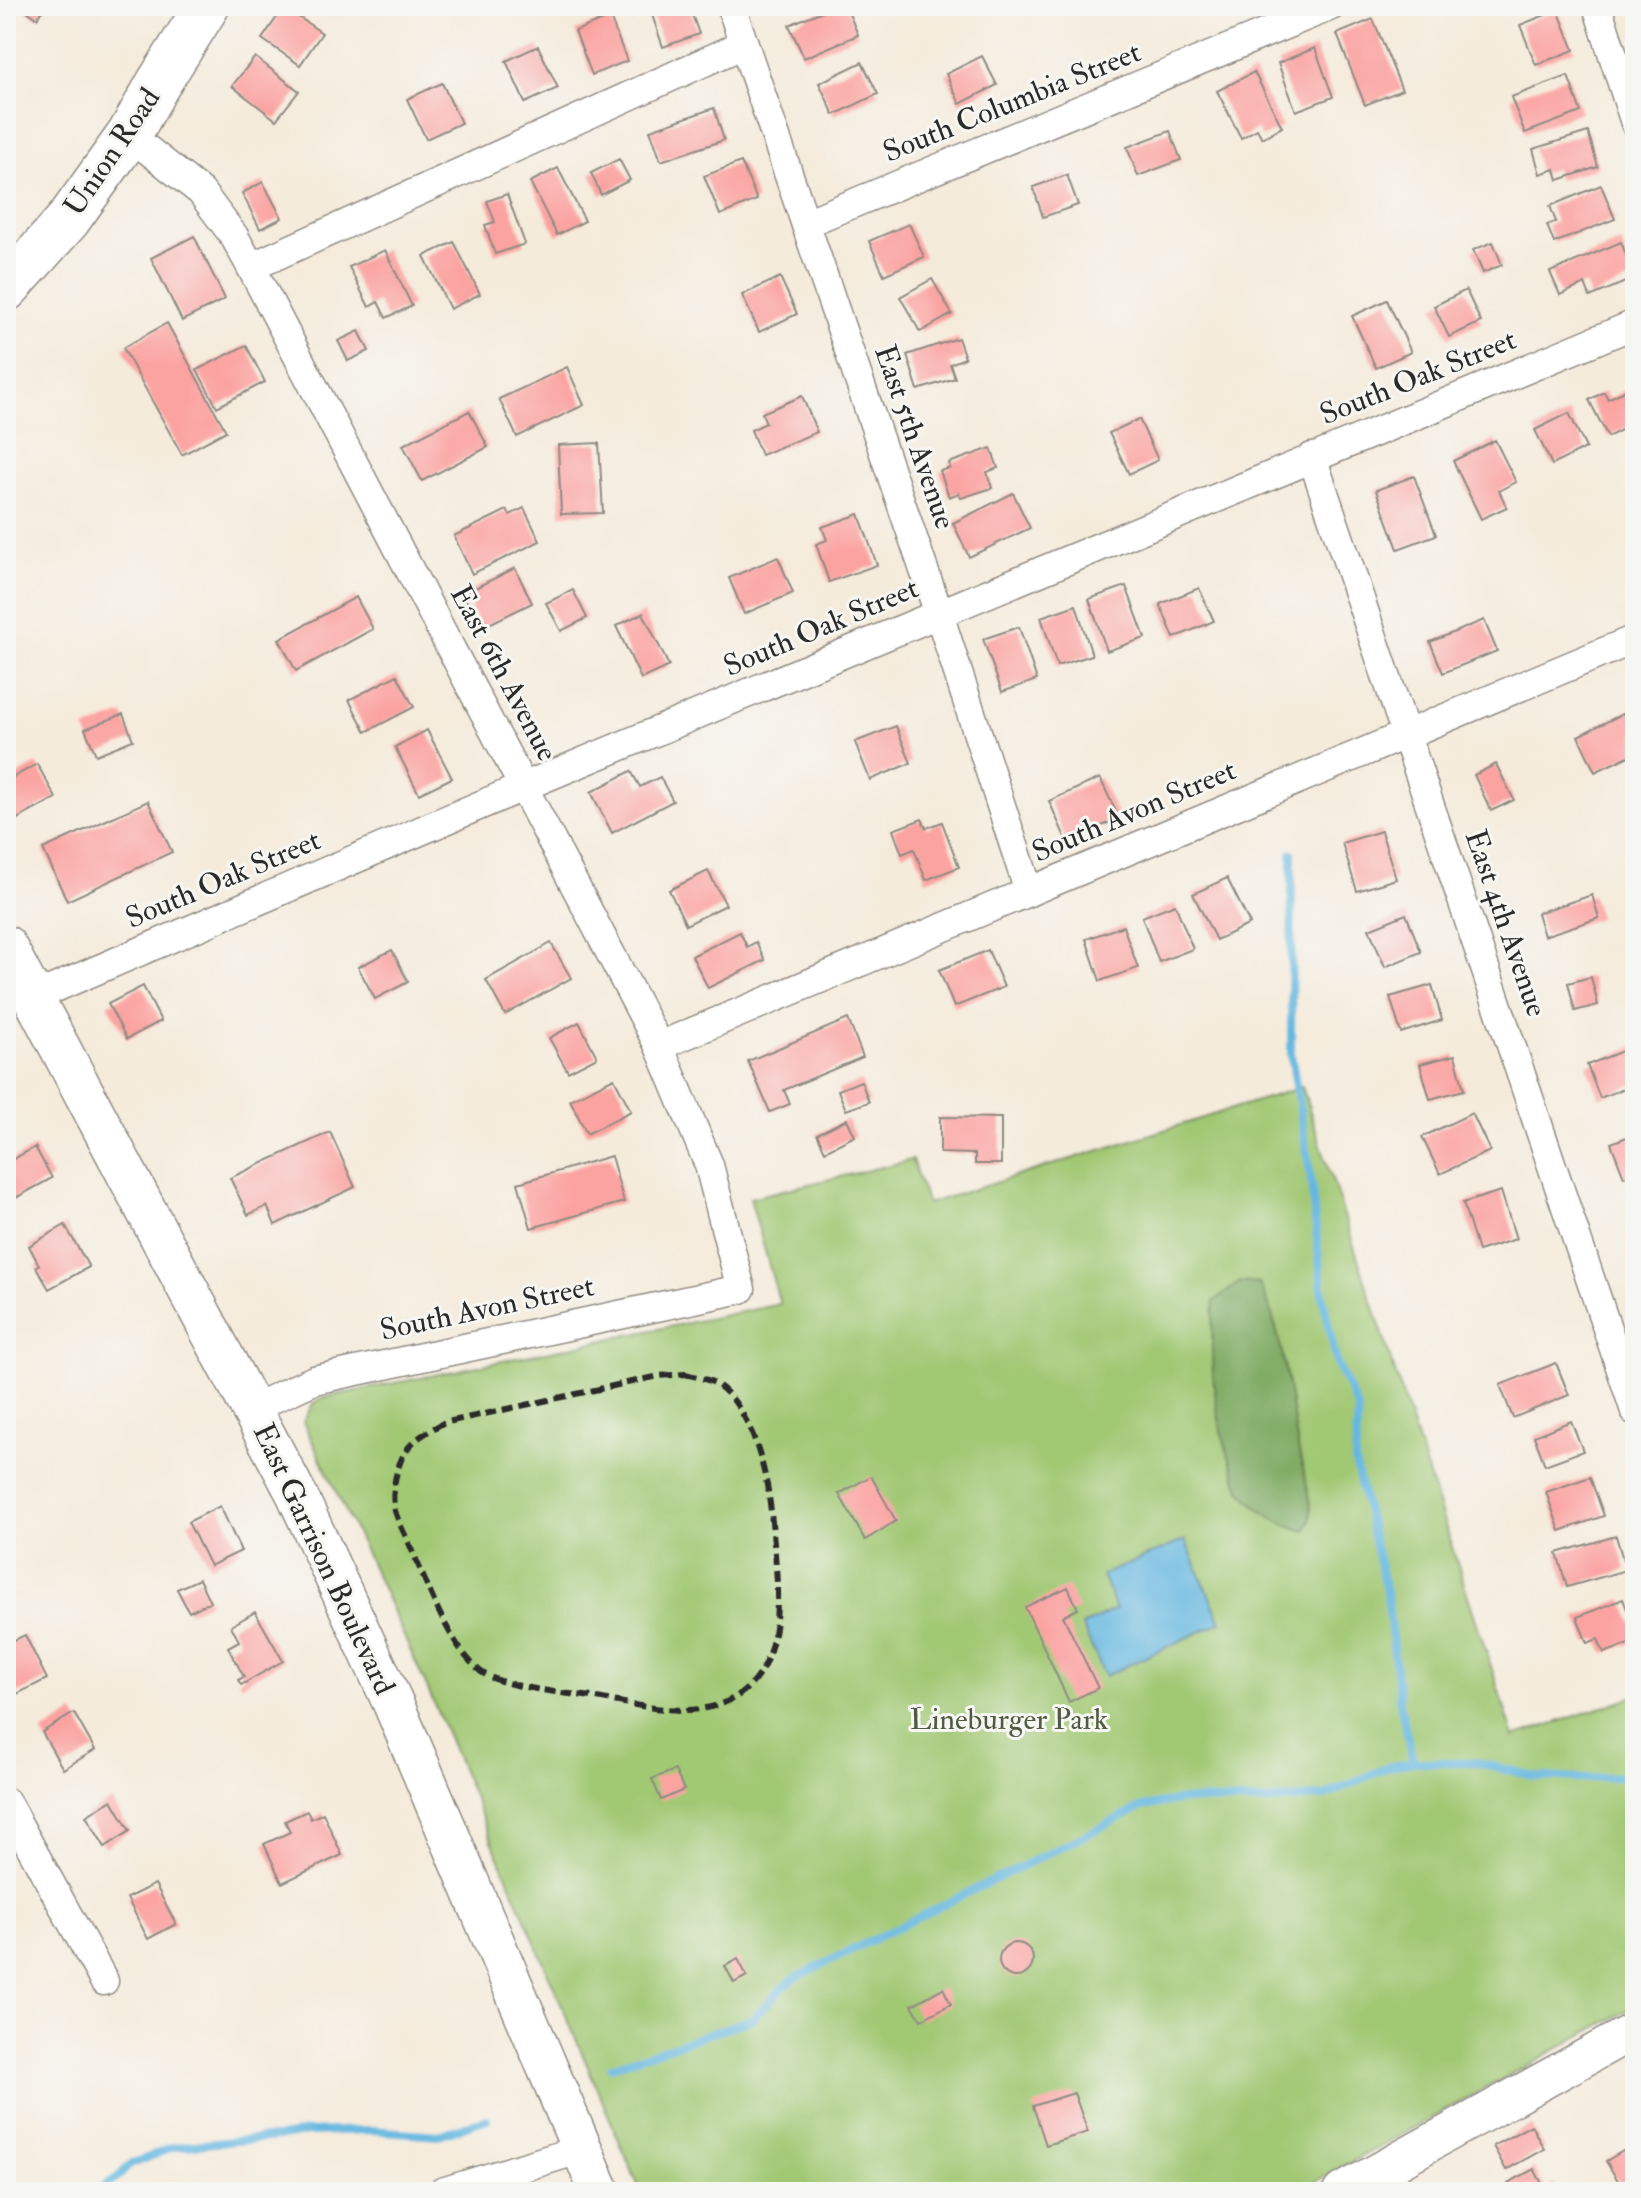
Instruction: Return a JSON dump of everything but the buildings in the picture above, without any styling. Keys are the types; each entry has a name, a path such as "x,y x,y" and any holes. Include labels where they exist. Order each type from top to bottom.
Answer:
{"main road":[{"name":"Union Road","path":"6,289 68,220 129,135 207,6"},
{"name":"East Garrison Boulevard","path":"6,946 297,1495 393,1703 600,2192"}],"street":[{"name":"East 5th Avenue","path":"731,6 939,614 1029,892"},
{"name":"South Columbia Street","path":"806,223 1331,6"},
{"path":"1597,6 1635,123"},
{"path":"251,267 744,44"},
{"name":"East 6th Avenue","path":"129,135 201,192 234,236 251,267 659,1046 709,1165 741,1289"},
{"name":"South Oak Street","path":"34,997 525,786 1635,324"},
{"name":"East 4th Avenue","path":"1312,457 1635,1411"},
{"name":"South Avon Street","path":"659,1046 1635,639"},
{"name":"South Avon Street","path":"253,1408 314,1380 741,1289"},
{"path":"6,1802 104,1981"},
{"path":"1341,2192 1392,2180 1635,2030"},
{"path":"442,2192 582,2149"}],"green space":[{"name":"Lineburger Park","path":"1302,1087 1514,1737 1635,1696 1635,2006 1297,2192 641,2192 426,1685 303,1422 313,1404 322,1398 780,1304 750,1198 912,1160 927,1204"},
{"path":"1240,1282 1260,1284 1275,1324 1310,1497 1311,1516 1305,1531 1269,1516 1246,1496 1225,1445 1214,1384 1214,1301"}],"water":[{"path":"1185,1540 1221,1622 1105,1676 1082,1626 1116,1609 1102,1575"}],"waterway":[{"path":"1292,853 1291,1054 1310,1172 1323,1298 1337,1365 1358,1409 1355,1462 1387,1596 1400,1703 1413,1762"},
{"path":"611,2067 752,2019 791,1980 1142,1807 1183,1800 1264,1802 1325,1796 1388,1767 1413,1762 1475,1762 1538,1777 1583,1779 1635,1773"},
{"path":"95,2192 130,2165 173,2147 307,2132 371,2130 439,2135 487,2119"}],"railway":[{"path":"685,1374 711,1382 731,1397 749,1426 766,1480 774,1540 777,1601 767,1659 753,1682 731,1699 700,1709 673,1710 533,1688 501,1681 480,1671 449,1631 397,1516 394,1484 405,1452 419,1438 443,1423 659,1376 685,1374"}]}
